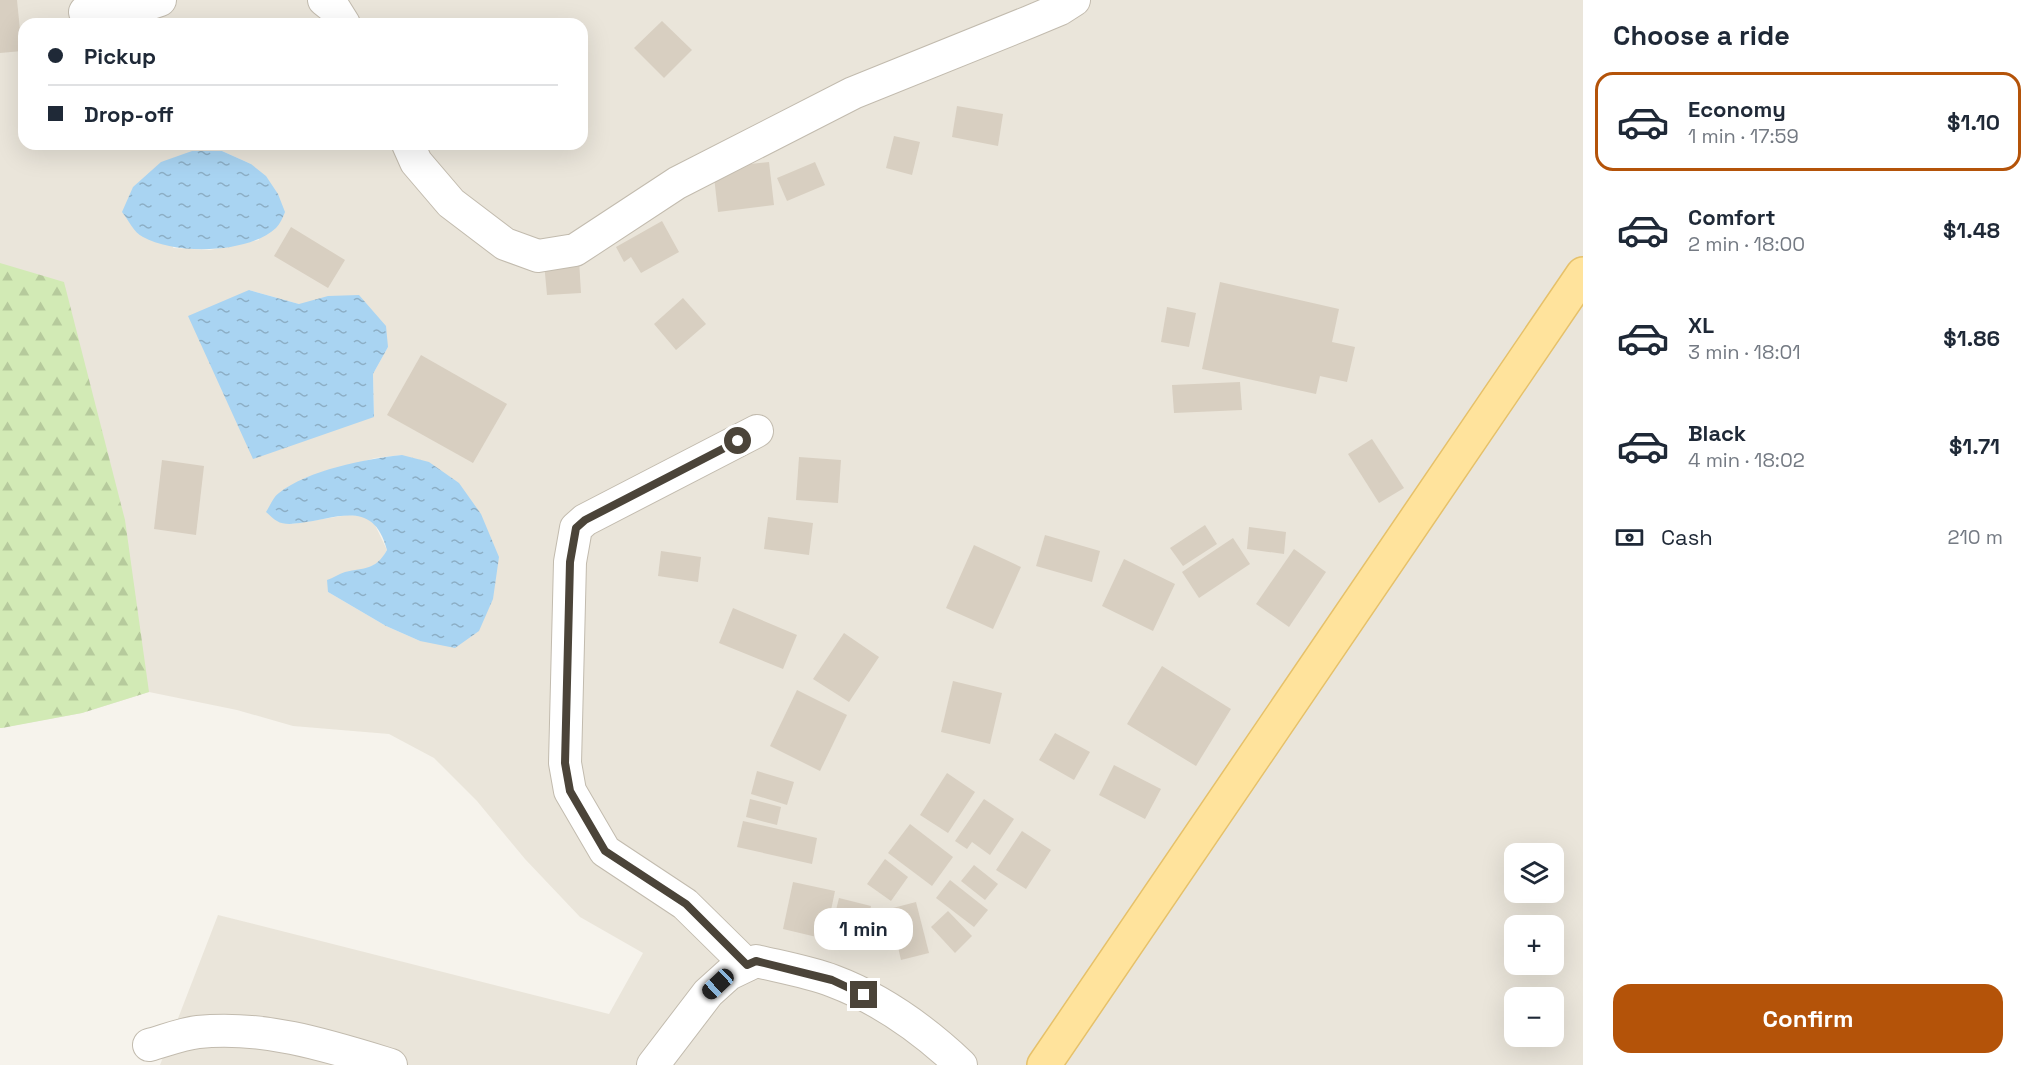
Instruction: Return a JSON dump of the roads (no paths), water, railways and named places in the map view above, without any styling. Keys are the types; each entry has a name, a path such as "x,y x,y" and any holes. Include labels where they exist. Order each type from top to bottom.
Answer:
{"main road":[{"path":"1044,1065 1583,274"}],"street":[{"path":"85,12 148,4 160,0"},
{"path":"324,0 334,8 340,18"},
{"path":"411,150 416,162 451,203 505,244 538,256 575,250 677,183 853,93 1060,9 1074,0"},
{"path":"747,965 686,904 605,851 570,791 565,763 570,562 576,528 585,520 757,431"},
{"path":"653,1065 708,993 729,974 756,961 832,980 888,1008 931,1037 961,1065"},
{"path":"149,1045 197,1032 266,1032 343,1050 391,1065"}],"water":[{"path":"192,151 222,151 251,164 266,176 278,194 285,212 276,228 264,237 248,243 211,249 173,247 157,243 137,232 122,212 133,187 161,162"},
{"path":"249,290 299,304 328,296 359,295 386,326 388,347 373,374 374,417 253,459 188,316"},
{"path":"402,455 429,462 459,483 481,514 499,557 493,599 479,631 455,648 420,641 386,626 328,592 327,580 345,572 374,565 383,557 387,550 381,534 373,524 364,518 341,516 285,524 266,512 277,495 305,478 354,463"}]}
